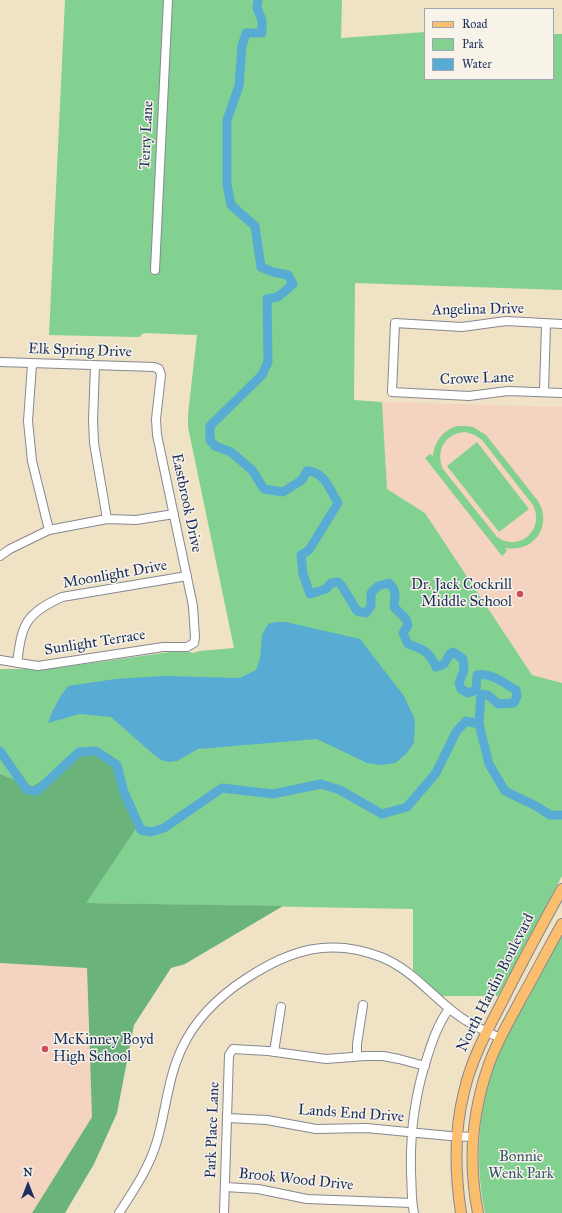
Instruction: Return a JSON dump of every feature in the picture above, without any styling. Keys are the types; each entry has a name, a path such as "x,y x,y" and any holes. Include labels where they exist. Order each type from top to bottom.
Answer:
{"main road":[{"name":"North Hardin Boulevard","path":"461,1213 457,1185 457,1136 464,1091 475,1057 486,1032 562,889"},
{"name":"North Hardin Boulevard","path":"478,1213 473,1180 473,1137 480,1096 489,1064 500,1038 562,924"}],"street":[{"name":"Terry Lane","path":"155,270 168,0"},
{"name":"Angelina Drive","path":"392,392 395,324 462,326 506,321 562,324"},
{"path":"544,392 546,324"},
{"name":"Elk Spring Drive","path":"0,362 154,367 159,369"},
{"path":"32,364 28,421 32,461 49,530"},
{"path":"96,366 93,420 94,443 107,519"},
{"name":"Eastbrook Drive","path":"159,369 161,375 156,419 157,434 193,606 196,637 194,643"},
{"name":"Crowe Lane","path":"392,392 469,396 508,391 562,393"},
{"path":"0,556 10,549 49,530 107,519 136,520 174,514"},
{"name":"Moonlight Drive","path":"17,663 21,634 34,613 46,604 62,597 187,576"},
{"name":"Sunlight Terrace","path":"0,660 38,666 163,647 187,647 194,643"},
{"path":"119,1213 139,1182 152,1158 160,1132 172,1075 186,1039 203,1015 216,1001 231,989 263,968 282,958 303,951 330,948 356,950 382,958 402,968 470,1024 500,1038"},
{"path":"357,1056 357,1044 363,1005"},
{"path":"281,1007 274,1052 326,1059 357,1056 391,1057 424,1066"},
{"path":"414,1213 412,1202 411,1160 414,1107 424,1066 437,1030 442,1019 450,1009"},
{"name":"Park Place Lane","path":"224,1213 229,1055 233,1049 274,1052"},
{"name":"Lands End Drive","path":"228,1118 268,1120 316,1129 366,1128 473,1137"},
{"name":"Brook Wood Drive","path":"225,1188 258,1189 306,1199 412,1202"}],"shaded area":[{"name":"Dr. Jack Cockrill Middle School","path":"382,402 562,407 562,683 532,675 425,513 387,489"},
{"name":"McKinney Boyd High School","path":"0,963 87,968 92,1117 32,1213 0,1213"}],"green space":[{"path":"65,0 342,0 341,38 424,32 424,80 554,80 554,34 562,34 562,290 355,283 354,400 382,402 387,489 425,513 532,675 562,683 562,876 498,996 442,996 413,970 413,909 85,903 91,894 90,748 33,786 0,774 0,669 49,669 170,652 185,651 193,653 199,651 234,648 188,427 188,414 197,335 144,333 139,337 134,337 49,335"},
{"path":"457,426 473,427 486,435 538,501 542,510 542,528 538,536 532,542 515,548 505,548 507,551 502,556 425,458 430,454 433,456 437,441 447,430","holes":["465,432 475,435 482,440 533,505 536,514 536,522 533,530 522,540 514,542 506,541 497,537 443,469 440,456 441,450 447,439 458,433"]},
{"path":"477,442 529,509 499,532 447,466"},
{"path":"90,748 120,772 141,821 86,903 283,906 185,964 171,968 134,1025 117,1113 94,1164 65,1213 32,1213 92,1117 87,968 0,963 0,774 33,786"},
{"name":"Bonnie Wenk Park","path":"562,934 562,1213 485,1213 479,1152 482,1111 486,1091 499,1052"}],"water":[{"path":"286,622 360,639 404,696 415,720 414,743 406,754 395,763 381,765 367,763 317,739 198,749 177,761 169,762 161,760 153,754 111,717 80,714 48,723 56,703 68,686 115,679 164,676 240,678 256,670 260,659 262,635 268,624"}],"waterway":[{"path":"258,0 257,8 262,20 262,33 246,33 242,46 239,86 227,120 227,184 231,205 255,226 261,267 273,272 288,275 293,284 278,297 267,299 268,362 262,375 210,426 210,440 215,446 231,452 252,470 264,489 283,492 302,480 307,471 318,474 326,482 338,503 309,550 301,555 303,574 310,594 326,589 331,583 338,582 357,611 366,613 371,606 371,593 378,586 389,583 394,591 394,607 406,619 408,625 403,633 408,644 425,651 431,657 436,667 444,664 453,652 463,659 464,670 459,683 461,689 468,693 476,690 477,675 487,675 498,679 516,690 517,696 514,703 498,704 488,695 481,694 479,724"},
{"path":"0,751 27,790 37,791 79,752 96,751 117,765 124,792 141,830 151,832 164,828 222,788 273,794 321,784 340,790 382,814 407,807 436,773 456,732 466,721 479,724 489,764 505,791 536,806 550,815 562,815"}],"place":[{"name":"Dr. Jack Cockrill Middle School","path":"520,594"},
{"name":"McKinney Boyd High School","path":"45,1049"}]}
